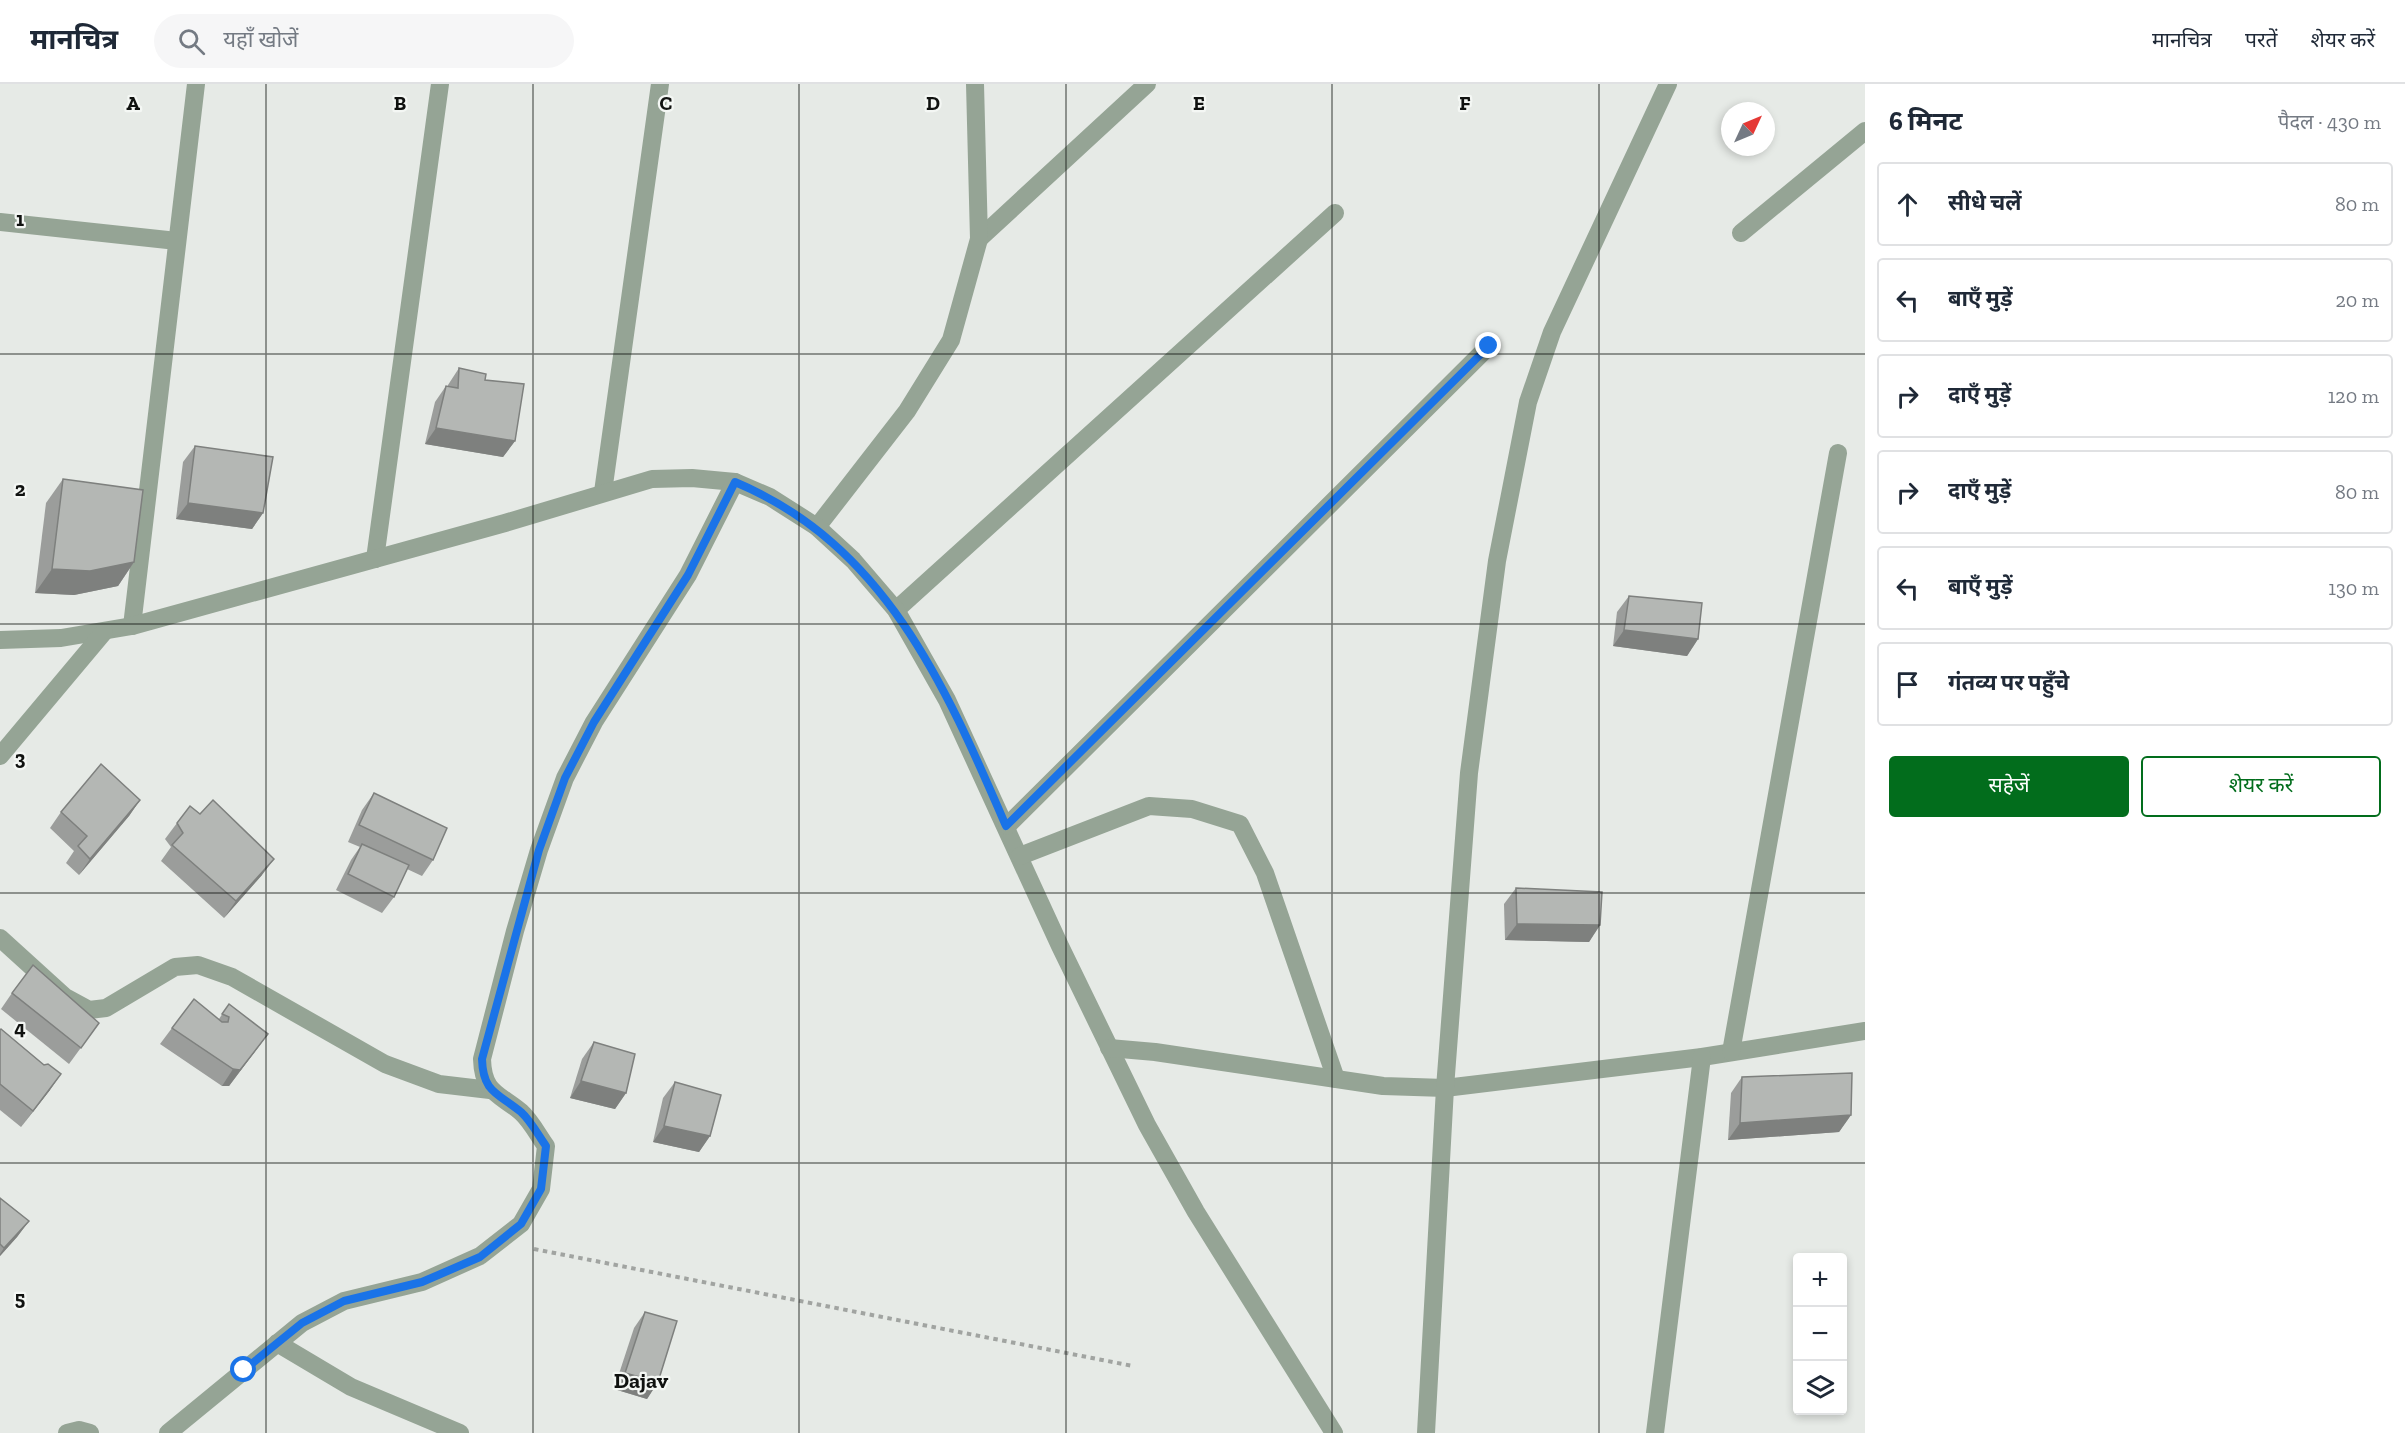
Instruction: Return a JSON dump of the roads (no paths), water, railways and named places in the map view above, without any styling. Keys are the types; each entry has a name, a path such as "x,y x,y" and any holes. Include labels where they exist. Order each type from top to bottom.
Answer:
{"street":[{"path":"132,626 196,84"},
{"path":"375,559 440,84"},
{"path":"603,492 660,84"},
{"path":"817,527 907,411 951,340 979,239 975,84"},
{"path":"979,239 1146,84"},
{"path":"1426,1433 1445,1088 1469,773 1497,561 1528,402 1552,332 1668,84"},
{"path":"1741,233 1865,131"},
{"path":"896,610 1335,213"},
{"path":"0,222 177,241"},
{"path":"1006,826 1489,346"},
{"path":"1731,1052 1838,453"},
{"path":"0,640 62,638 132,626 652,479 692,478 735,482 770,497 817,527 853,560 896,610 947,700 1147,1125 1196,1212 1334,1433"},
{"path":"489,1090 482,1074 482,1059 536,860 565,778 594,722 688,575 735,482"},
{"path":"0,756 104,632"},
{"path":"1020,856 1149,807 1192,809 1240,824 1265,873 1336,1079"},
{"path":"0,938 65,997 89,1010 106,1008 175,967 198,965 232,977 385,1064 439,1084 489,1090 522,1113 546,1146 541,1189 521,1224 480,1257 422,1282 344,1301 302,1323 168,1433"},
{"path":"1109,1048 1155,1052 1383,1086 1445,1088 1702,1057 1865,1031"},
{"path":"1655,1433 1702,1057"},
{"path":"277,1343 351,1387 460,1433"},
{"path":"67,1433 79,1430 90,1433"}],"district":[{"name":"Dajav","path":"641,1380"}]}
